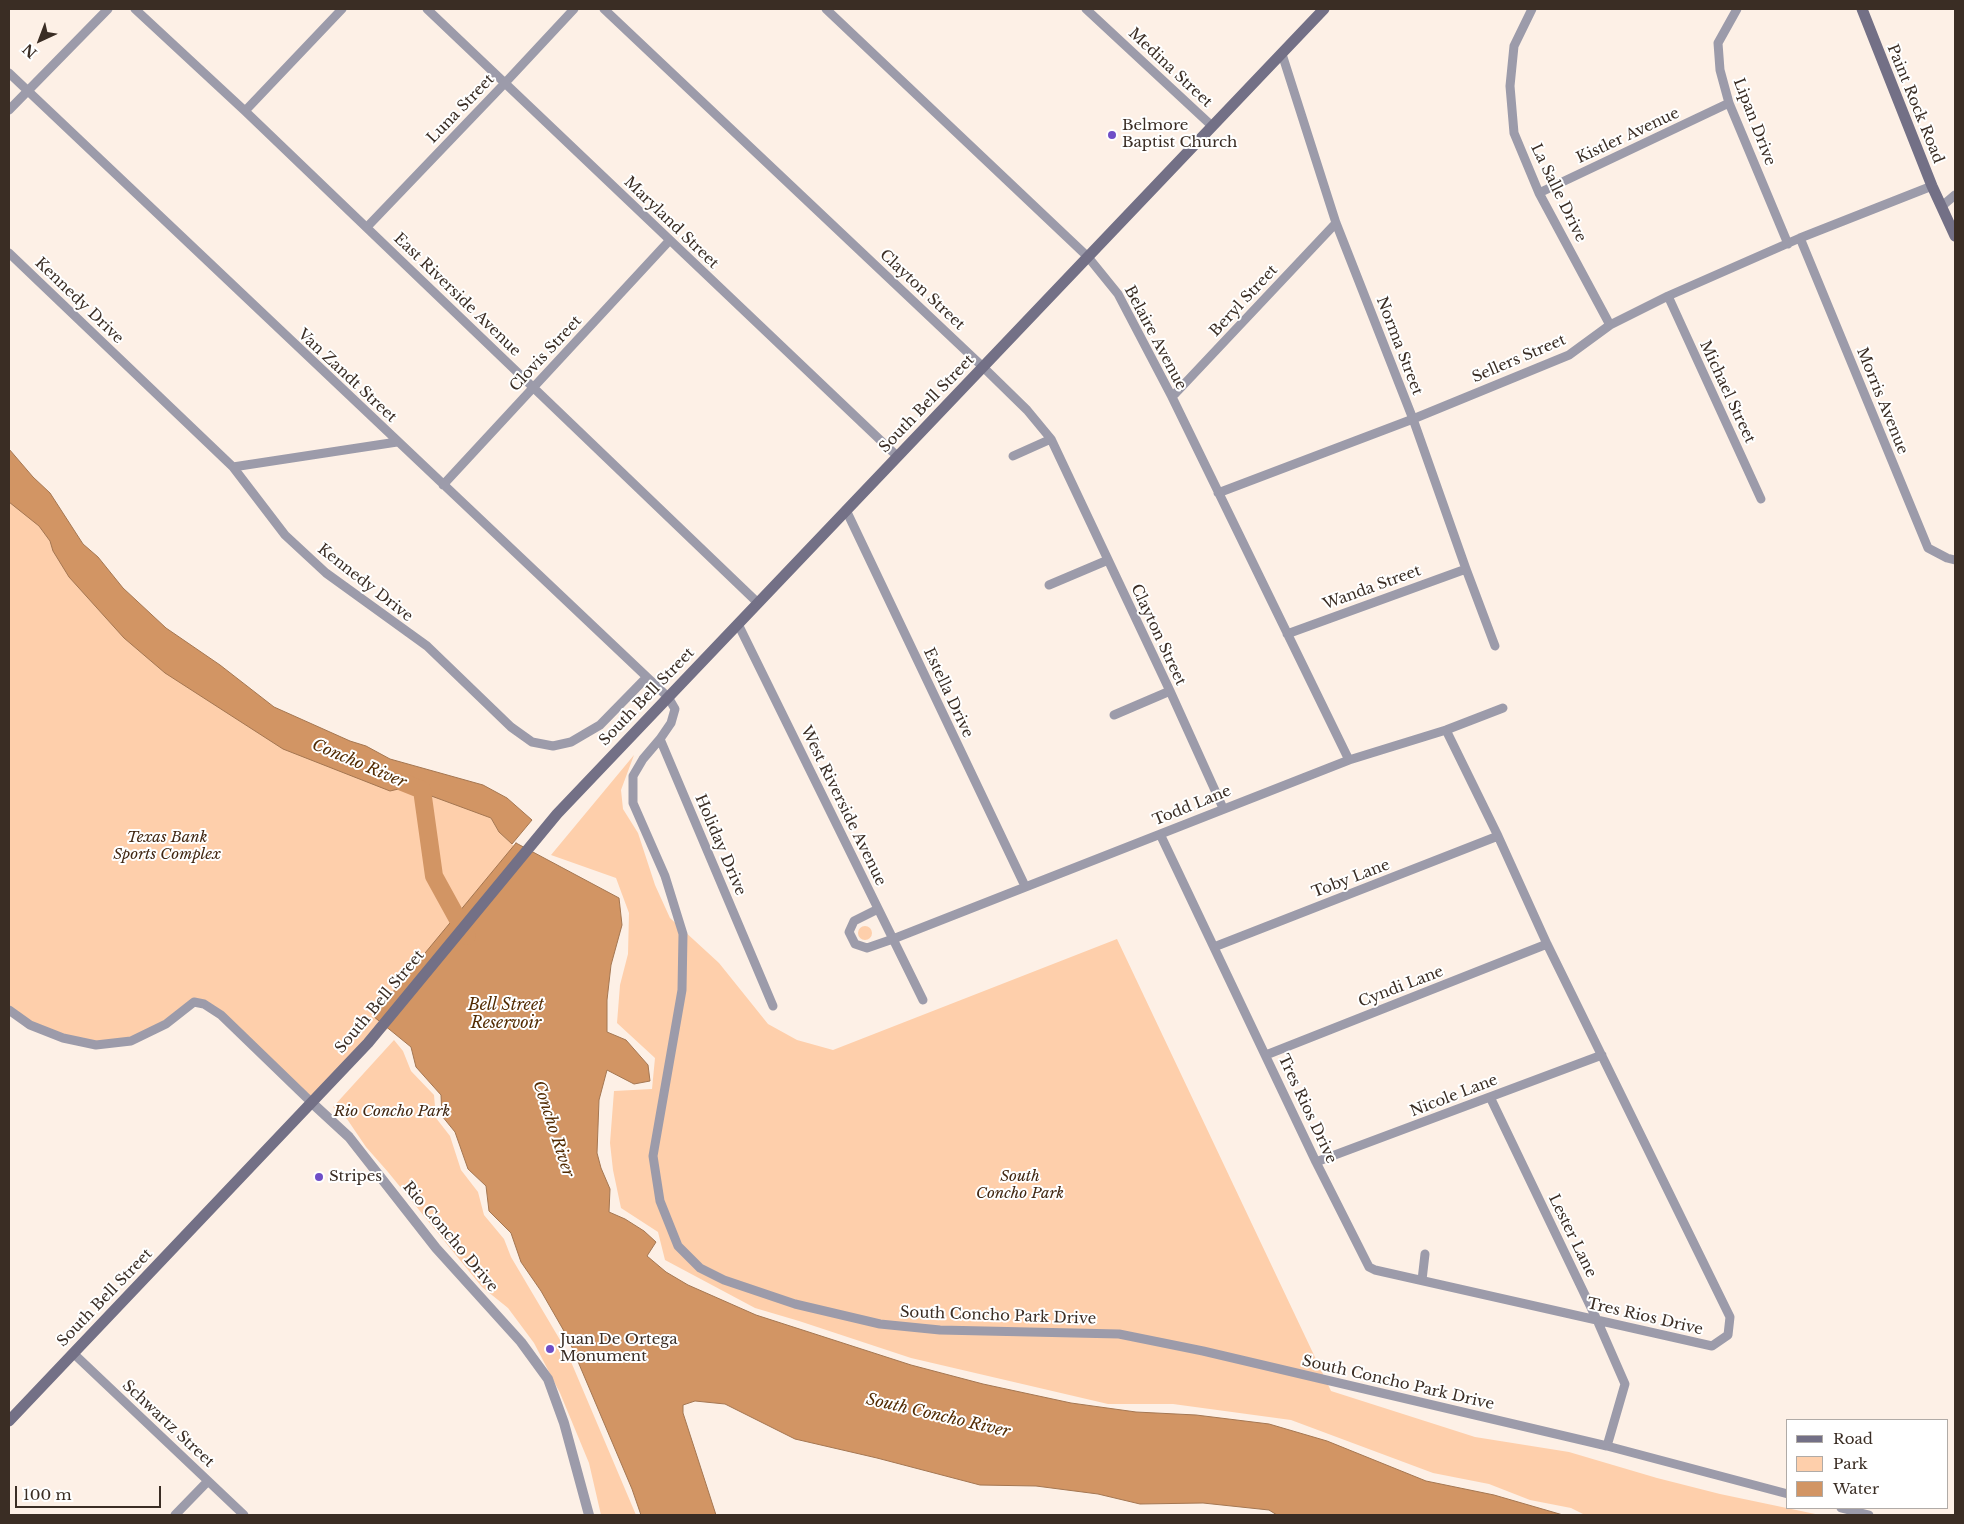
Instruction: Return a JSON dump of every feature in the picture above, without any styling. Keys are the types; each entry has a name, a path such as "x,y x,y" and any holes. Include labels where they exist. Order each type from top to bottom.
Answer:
{"main road":[{"name":"South Bell Street","path":"9,1421 368,1043 557,814 1324,9"},
{"name":"Paint Rock Road","path":"1862,9 1932,186 1955,236"}],"street":[{"path":"9,110 108,9"},
{"name":"East Riverside Avenue","path":"135,9 367,227 758,603"},
{"path":"245,111 342,9"},
{"name":"Maryland Street","path":"427,9 897,456"},
{"name":"Luna Street","path":"367,227 574,9"},
{"name":"Clayton Street","path":"604,9 983,367 1027,410 1051,439 1223,808"},
{"name":"Belaire Avenue","path":"826,9 1088,257 1118,294 1172,397 1349,760"},
{"name":"Medina Street","path":"1086,9 1212,126"},
{"name":"La Salle Drive","path":"1532,9 1514,46 1510,86 1514,133 1539,193 1610,325"},
{"name":"Lipan Drive","path":"1737,9 1718,43 1720,70 1729,103 1788,244"},
{"name":"Norma Street","path":"1282,54 1336,223 1413,418 1495,646"},
{"name":"Van Zandt Street","path":"9,73 668,697"},
{"name":"Kistler Avenue","path":"1539,193 1729,103"},
{"name":"Sellers Street","path":"1218,493 1413,418 1568,355 1610,325 1668,296 1800,238 1932,186"},
{"path":"1942,206 1955,195"},
{"name":"Beryl Street","path":"1172,397 1336,223"},
{"name":"Morris Avenue","path":"1800,238 1928,548 1955,560"},
{"name":"Clovis Street","path":"443,485 669,241"},
{"name":"Kennedy Drive","path":"9,253 233,467 285,535 326,573 427,646 511,727 532,742 553,746 571,742 600,725 646,678"},
{"name":"Michael Street","path":"1668,296 1761,499"},
{"path":"1013,456 1051,439"},
{"path":"233,467 397,442"},
{"name":"Estella Drive","path":"846,510 1025,886"},
{"path":"1048,585 1108,560"},
{"name":"Wanda Street","path":"1287,634 1466,569"},
{"name":"West Riverside Avenue","path":"738,624 923,1000"},
{"path":"1114,715 1170,691"},
{"path":"660,739 671,723 675,708 668,697"},
{"name":"Todd Lane","path":"878,909 854,921 849,932 855,944 867,948 893,939 1349,760 1446,730 1503,708"},
{"name":"Tres Rios Drive","path":"1160,834 1368,1267 1712,1346 1728,1335 1730,1317 1547,944 1498,836 1446,730"},
{"name":"Holiday Drive","path":"660,739 773,1006"},
{"name":"South Concho Park Drive","path":"660,739 643,759 633,776 633,803 665,876 683,934 682,990 653,1156 660,1201 678,1246 700,1268 724,1280 795,1304 880,1324 940,1330 1120,1334 1203,1351 1607,1446 1786,1493"},
{"name":"Toby Lane","path":"1214,947 1498,836"},
{"name":"Cyndi Lane","path":"1266,1055 1547,944"},
{"name":"Rio Concho Drive","path":"9,1010 30,1025 63,1038 96,1044 131,1041 166,1024 194,1002 204,1004 221,1015 349,1137 436,1248 522,1342 548,1379 564,1423 589,1515"},
{"name":"Nicole Lane","path":"1316,1162 1602,1055"},
{"name":"Lester Lane","path":"1490,1097 1597,1320 1624,1384 1607,1446"},
{"path":"1422,1280 1425,1254"},
{"name":"Schwartz Street","path":"72,1353 244,1515"},
{"path":"175,1515 208,1481"},
{"path":"1845,1509 1869,1515"}],"green space":[{"name":"Texas Bank Sports Complex","path":"9,474 131,635 491,818 499,832 512,844 529,868 400,1020 368,1043 311,1102 221,1015 194,1002 131,1041 96,1045 63,1038 9,1010"},
{"name":"South Concho Park","path":"634,755 621,790 623,809 638,833 655,885 670,918 719,963 768,1024 797,1040 833,1050 1117,939 1331,1391 1475,1437 1569,1452 1720,1494 1820,1515 1585,1515 1571,1508 1530,1500 1489,1484 1433,1473 1291,1420 1173,1404 1108,1404 911,1358 755,1308 665,1260 658,1232 621,1208 613,1170 610,1143 614,1091 652,1089 655,1058 617,1023 620,985 628,954 629,913 616,878 551,855"},
{"path":"865,926 870,928 872,933 870,938 865,940 860,938 858,933 860,928"},
{"name":"Rio Concho Park","path":"394,1040 403,1051 411,1071 434,1095 436,1118 450,1136 461,1170 478,1192 484,1215 504,1239 511,1257 566,1350 636,1515 601,1515 589,1463 560,1393 534,1343 508,1308 482,1287 366,1147 347,1119 333,1107"}],"water":[{"path":"9,449 33,477 50,493 83,544 98,557 123,588 166,628 220,665 274,707 350,741 366,746 390,759 483,785 507,798 532,820 512,844 499,832 491,818 407,787 390,791 283,749 165,673 124,638 69,577 53,551 50,541 39,526 9,502"},
{"path":"516,843 619,898 622,925 611,965 607,1000 607,1032 626,1040 648,1065 650,1081 634,1084 607,1070 599,1100 597,1153 610,1189 609,1212 644,1231 656,1242 647,1256 666,1272 688,1285 756,1315 911,1365 983,1384 1071,1403 1136,1412 1196,1415 1269,1424 1327,1441 1426,1481 1494,1495 1563,1515 1277,1515 1269,1510 1203,1503 1140,1504 1098,1494 1036,1486 980,1485 795,1439 725,1404 695,1401 683,1405 683,1413 716,1515 641,1515 632,1489 568,1338 541,1291 521,1262 511,1233 489,1211 486,1186 468,1169 455,1132 442,1116 441,1095 416,1067 411,1047 373,1016"}],"waterway":[{"name":"Concho River","path":"402,782 422,790 434,876 467,936"}],"place":[{"name":"Belmore Baptist Church","path":"1112,135"},
{"name":"Stripes","path":"319,1177"},
{"name":"Juan De Ortega Monument","path":"550,1349"}],"water label":[{"name":"Bell Street Reservoir","path":"506,1014"},
{"name":"South Concho River","path":"938,1416"}]}
